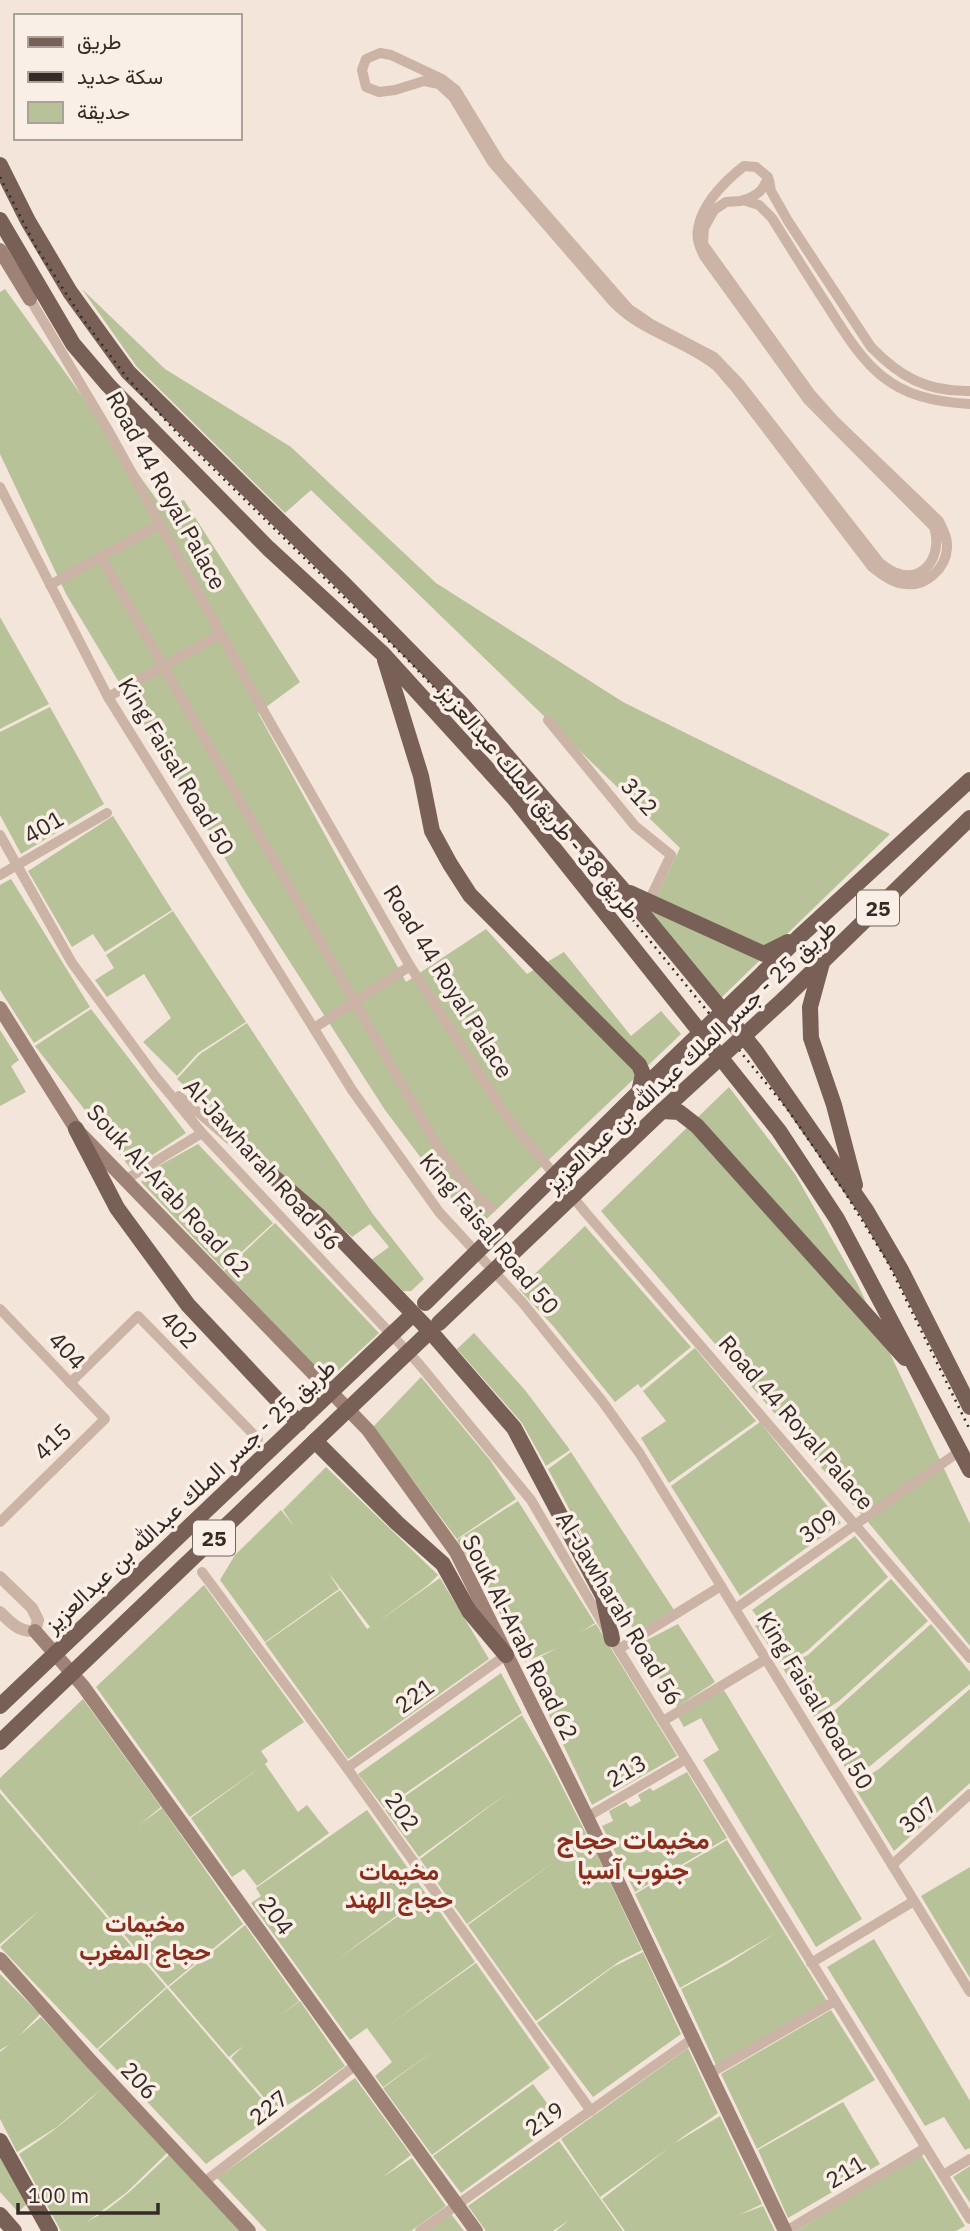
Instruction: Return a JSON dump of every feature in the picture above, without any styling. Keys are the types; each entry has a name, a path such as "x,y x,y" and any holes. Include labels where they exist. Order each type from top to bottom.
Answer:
{"main road":[{"name":"طريق 38 - طريق الملك عبدالعزيز","path":"0,166 28,221 70,292 128,372 461,703 625,891 755,1050 858,1197 901,1270 970,1407"},
{"name":"طريق 38 - طريق الملك عبدالعزيز","path":"0,220 73,344 108,385 268,548 383,654 513,797 779,1130 837,1219 970,1470"},
{"name":"Road 44 Royal Palace","path":"0,250 30,299"},
{"path":"383,654 421,776 432,831 470,895 639,1065 643,1074 639,1092"},
{"name":"طريق 25 - جسر الملك عبدالله بن عبدالعزيز","path":"0,1706 416,1312 799,936 970,780"},
{"name":"طريق 25 - جسر الملك عبدالله بن عبدالعزيز","path":"0,1742 662,1111 785,998 970,818"},
{"path":"625,891 764,954 799,936"},
{"path":"823,961 810,1007 811,1038 834,1105 858,1197"},
{"name":"Souk Al-Arab Road 62","path":"0,1008 76,1129 368,1430 456,1552 587,1817 785,2231"},
{"path":"662,1111 679,1112 697,1126 921,1376"},
{"path":"76,1129 117,1208 188,1305 299,1423"},
{"path":"262,1167 319,1216 416,1312 514,1428 603,1596 615,1644"},
{"path":"315,1441 443,1564 469,1611 506,1655"},
{"name":"204","path":"35,1631 83,1686 476,2231"},
{"name":"206","path":"0,1959 249,2231"},
{"path":"0,2141 50,2231"},
{"path":"0,2215 14,2231"}],"street":[{"path":"768,177 764,189 754,197 726,202 714,210 704,228 703,244 810,393 834,420 939,522 945,534 947,548 943,565 930,579 909,585 888,580 872,567 716,366 635,322 618,307 492,162 453,97 439,84 424,80 395,90 379,92 366,87 362,70 366,59 380,53 391,55 442,79 456,90 500,162 629,309 651,324 707,353 728,370 880,563 894,572 908,575 922,572 931,563 937,550 937,537 933,527 808,400 704,257 698,243 698,229 710,201 727,179 744,166 756,167 768,177 771,191 788,221 871,346 887,364 906,377 930,387 970,391"},
{"path":"741,201 759,205 772,218 845,334 863,360 879,375 904,390 934,401 970,404"},
{"name":"Road 44 Royal Palace","path":"30,299 108,430 220,634 410,966 507,1117 586,1213 970,1658"},
{"name":"King Faisal Road 50","path":"0,488 108,697 352,1090 439,1212 522,1302 602,1401 640,1454 970,1992"},
{"path":"50,585 160,524"},
{"path":"101,557 437,1146 471,1191 491,1208"},
{"path":"108,697 220,634"},
{"name":"312","path":"548,720 635,826 671,855 648,903"},
{"name":"401","path":"0,875 107,813"},
{"name":"Al-Jawharah Road 56","path":"0,835 72,963 155,1076 202,1133 419,1364 531,1500 615,1644 970,2219"},
{"path":"314,1028 410,966"},
{"name":"Al-Jawharah Road 56","path":"155,1076 262,1167"},
{"path":"125,1180 202,1133"},
{"name":"404","path":"0,1309 104,1419"},
{"name":"402","path":"70,1383 138,1317 258,1439"},
{"name":"415","path":"0,1522 104,1419"},
{"name":"309","path":"735,1609 960,1451"},
{"name":"202","path":"202,1572 347,1768 591,2111"},
{"path":"0,1577 32,1608 38,1620 35,1631 25,1631 12,1625 0,1612"},
{"path":"615,1644 721,1586"},
{"name":"221","path":"347,1768 506,1655"},
{"path":"663,1721 766,1660"},
{"name":"213","path":"587,1817 686,1759"},
{"name":"307","path":"892,1865 970,1794"},
{"path":"811,1963 914,1901"},
{"path":"709,2074 835,2001"},
{"name":"219","path":"421,2231 692,2039"},
{"name":"227","path":"204,2183 357,2064"},
{"name":"211","path":"785,2231 925,2148"},
{"path":"943,2175 970,2159"}],"green space":[{"path":"5,289 162,507 184,500 300,682 258,713 406,982 486,929 527,974 564,952 631,1036 661,1011 681,1034 475,1230 385,1110 245,892 66,594 0,454 0,292"},
{"path":"82,289 165,369 291,447 436,583 623,702 890,834 720,999 649,912 680,848 311,490 285,513 137,367"},
{"path":"0,617 49,704 0,729"},
{"path":"50,707 104,804 21,854 0,815 0,732"},
{"path":"113,816 172,910 105,952 93,934 72,947 28,871"},
{"path":"11,879 90,1007 34,1043 0,990 0,885"},
{"path":"173,911 246,1022 198,1053 177,1076 143,1042 171,1018 144,974 107,997 95,980 114,968 106,955"},
{"path":"91,1009 186,1133 131,1169 35,1046"},
{"path":"247,1023 372,1213 424,1279 411,1291 403,1291 371,1260 389,1247 370,1224 352,1237 177,1079 200,1054"},
{"path":"0,1030 19,1060 11,1066 26,1092 0,1106"},
{"path":"729,1087 795,1174 857,1283 970,1524 970,1646 873,1528 601,1211"},
{"path":"198,1144 273,1223 223,1269 141,1182 153,1169"},
{"path":"275,1223 379,1333 328,1380 224,1271"},
{"path":"585,1226 691,1347 641,1388 638,1384 615,1402 519,1289"},
{"path":"474,1333 525,1390 570,1450 546,1466 522,1423 457,1349"},
{"path":"695,1348 756,1421 669,1483 641,1438 666,1421 643,1391"},
{"path":"421,1377 490,1460 516,1499 457,1539 373,1427"},
{"path":"760,1422 841,1523 740,1596 671,1486"},
{"path":"571,1452 674,1610 635,1633 548,1469"},
{"path":"326,1467 438,1575 376,1623 440,1578 489,1659 348,1759 265,1643 340,1590 367,1629 370,1627 328,1572 339,1589 265,1642 220,1580 235,1555 281,1510 294,1526 283,1510"},
{"path":"518,1501 595,1623 581,1632 596,1624 677,1756 592,1805 525,1665 557,1648 525,1662 457,1540"},
{"path":"855,1536 888,1577 807,1651 782,1665 755,1626 761,1621 752,1610"},
{"path":"891,1579 928,1621 839,1701 814,1717 782,1667 808,1655"},
{"path":"204,1585 304,1722 261,1751 268,1761 265,1764 298,1812 307,1805 329,1833 257,1886 244,1869 232,1877 191,1818 261,1767 190,1817 96,1687"},
{"path":"678,1624 715,1682 677,1707 639,1644"},
{"path":"931,1624 970,1672 970,1684 853,1780 816,1720 834,1711"},
{"path":"501,1673 522,1713 384,1808 358,1774"},
{"path":"970,1689 970,1783 894,1851 853,1785 879,1769"},
{"path":"724,1690 862,1919 816,1947 703,1760 719,1750 701,1718 684,1727 677,1715"},
{"path":"83,1699 161,1807 138,1826 162,1808 243,1924 168,1986 0,1789 0,1778"},
{"path":"522,1715 591,1843 571,1852 592,1844 642,1950 620,1961 536,2021 468,1925 558,1859 467,1924 420,1859 514,1788 419,1857 385,1810"},
{"path":"687,1772 727,1838 635,1892 602,1826 613,1821 609,1811 626,1802 630,1807 641,1801 638,1795 650,1788 653,1791"},
{"path":"0,1793 166,1987 97,2049 0,1947 40,1910 0,1944"},
{"path":"367,1810 426,1894 335,1961 428,1895 475,1962 389,2025 476,1963 550,2068 432,2155 383,2088 436,2049 383,2087 375,2076 392,2062 367,2028 350,2040 251,1903 261,1896 256,1888"},
{"path":"727,1840 827,2001 716,2065 681,1989 776,1933 680,1988 635,1894"},
{"path":"970,1867 970,1978 921,1896"},
{"path":"245,1925 299,2001 280,2016 300,2001 345,2066 276,2112 231,2058 243,2046 229,2057 169,1987"},
{"path":"874,1939 970,2101 970,2148 965,2150 944,2117 925,2126 827,1967"},
{"path":"643,1952 681,2034 593,2097 537,2023 613,1967"},
{"path":"0,1974 40,2014 19,2036 41,2017 168,2152 127,2192 87,2222 141,2182 170,2154 242,2231 61,2231 19,2154 62,2124 101,2089 57,2127 17,2152 0,2119 0,2052 10,2044 0,2050"},
{"path":"167,1988 275,2114 206,2164 98,2050"},
{"path":"831,2010 875,2080 757,2149 721,2074"},
{"path":"688,2048 718,2113 675,2143 720,2116 762,2204 739,2215 763,2206 775,2231 625,2231 602,2199 670,2147 600,2197 561,2139"},
{"path":"355,2078 411,2155 383,2177 412,2158 446,2206 411,2231 267,2231 217,2178"},
{"path":"533,2084 560,2121 461,2193 433,2156"},
{"path":"843,2102 880,2164 788,2218 758,2150"},
{"path":"559,2141 623,2231 556,2231 569,2220 553,2231 486,2231 468,2206"},
{"path":"0,2154 27,2204 18,2212 0,2192"},
{"path":"921,2154 965,2226 956,2231 796,2231"},
{"path":"970,2166 970,2203 953,2177"},
{"path":"451,2214 464,2231 428,2231"}],"railway":[{"path":"0,177 36,247 82,318 127,378 180,436 408,660 481,737 788,1110 846,1194 887,1261 970,1430"}],"district":[{"name":"مخيمات حجاج جنوب آسيا","path":"633,1854"},
{"name":"مخيمات حجاج الهند","path":"399,1885"},
{"name":"مخيمات حجاج المغرب","path":"145,1937"}]}
